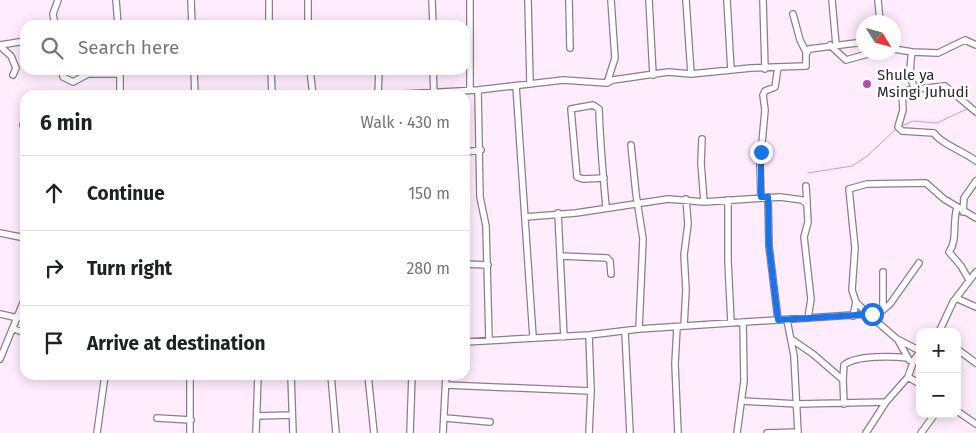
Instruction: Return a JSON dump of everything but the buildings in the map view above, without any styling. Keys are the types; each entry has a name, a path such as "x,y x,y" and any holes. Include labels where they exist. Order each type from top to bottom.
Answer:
{"street":[{"path":"54,20 53,14 58,0"},
{"path":"116,0 118,20"},
{"path":"191,0 192,20"},
{"path":"269,0 269,20"},
{"path":"308,0 308,20"},
{"path":"432,0 433,20"},
{"path":"469,20 470,0"},
{"path":"528,0 530,83"},
{"path":"569,0 570,48"},
{"path":"607,83 615,58 611,0"},
{"path":"649,0 653,75"},
{"path":"686,0 691,74"},
{"path":"727,0 731,70"},
{"path":"763,0 765,69"},
{"path":"832,0 836,44"},
{"path":"878,0 879,15"},
{"path":"469,75 470,90 478,90 563,80 607,83 613,80 668,72 691,74 806,66 806,52 800,40 793,14"},
{"path":"901,50 938,53 965,40 976,45"},
{"path":"0,45 20,42"},
{"path":"806,52 815,47 856,43"},
{"path":"0,45 14,62 16,68 13,75"},
{"path":"830,46 846,60 856,57"},
{"path":"912,52 910,63 912,83 916,89"},
{"path":"761,197 760,165 764,110 762,95 765,90 775,87 778,67"},
{"path":"63,75 73,82 86,75"},
{"path":"120,75 120,90"},
{"path":"194,75 195,90"},
{"path":"272,75 274,90"},
{"path":"311,75 312,90"},
{"path":"378,90 379,75"},
{"path":"433,75 434,90"},
{"path":"912,83 908,90 902,94 903,110 898,121 898,128 902,131 934,133 937,138 957,148 976,161"},
{"path":"516,86 521,155 522,208 525,217 526,261 533,337"},
{"path":"908,90 944,86 976,112"},
{"path":"478,90 481,150 480,197 486,226 489,339"},
{"path":"604,178 583,179 578,176 571,109 593,105 599,109 599,140 604,178 606,207"},
{"path":"702,139 701,163 704,202"},
{"path":"631,145 643,239 639,329"},
{"path":"470,151 481,150"},
{"path":"969,280 962,266 949,252 955,242 953,226 964,198 976,181"},
{"path":"916,349 897,339 856,302 852,290 854,248 849,189 866,184 926,183 960,210 976,218"},
{"path":"806,186 808,222 804,237 811,299 808,318"},
{"path":"768,197 769,246 778,320"},
{"path":"525,217 576,213 637,203 686,199 704,202 768,197 802,200 807,204"},
{"path":"684,326 686,290 684,255 688,224 686,199"},
{"path":"728,200 731,322"},
{"path":"558,213 564,336"},
{"path":"0,233 20,237"},
{"path":"561,256 607,258 610,261 611,274"},
{"path":"470,264 488,265"},
{"path":"470,341 589,335 731,322 868,314 883,310 919,264"},
{"path":"883,272 883,310"},
{"path":"941,328 956,298 976,272"},
{"path":"956,298 976,307"},
{"path":"853,316 856,302"},
{"path":"0,359 20,312"},
{"path":"0,314 18,318"},
{"path":"767,433 798,432 791,339 787,320"},
{"path":"737,433 744,381 743,322"},
{"path":"677,327 675,364 678,433"},
{"path":"14,329 20,331"},
{"path":"625,332 630,433"},
{"path":"588,433 591,391 589,335"},
{"path":"791,339 813,354 843,380"},
{"path":"897,339 908,358 911,370"},
{"path":"961,352 976,363"},
{"path":"844,404 844,365 848,362 870,357 908,358"},
{"path":"868,432 886,402 908,377 916,359"},
{"path":"908,377 916,382"},
{"path":"96,433 104,380"},
{"path":"190,380 190,433"},
{"path":"256,433 258,380"},
{"path":"291,380 293,433"},
{"path":"331,380 336,433"},
{"path":"369,380 374,433"},
{"path":"410,433 412,380"},
{"path":"443,433 446,380"},
{"path":"446,385 591,391"},
{"path":"742,401 797,404 886,402"},
{"path":"961,414 976,424"},
{"path":"257,416 292,415"},
{"path":"157,418 191,420"},
{"path":"445,418 490,422"},
{"path":"921,433 932,418"}],"waterway":[{"path":"902,126 913,121 937,123 969,108"},
{"path":"808,173 852,166 866,157 896,129"}],"place":[{"name":"Shule ya Msingi Juhudi","path":"867,84"}],"route":[{"path":"761,152 761,197 768,197 770,218 769,246 778,320 872,314"}]}
